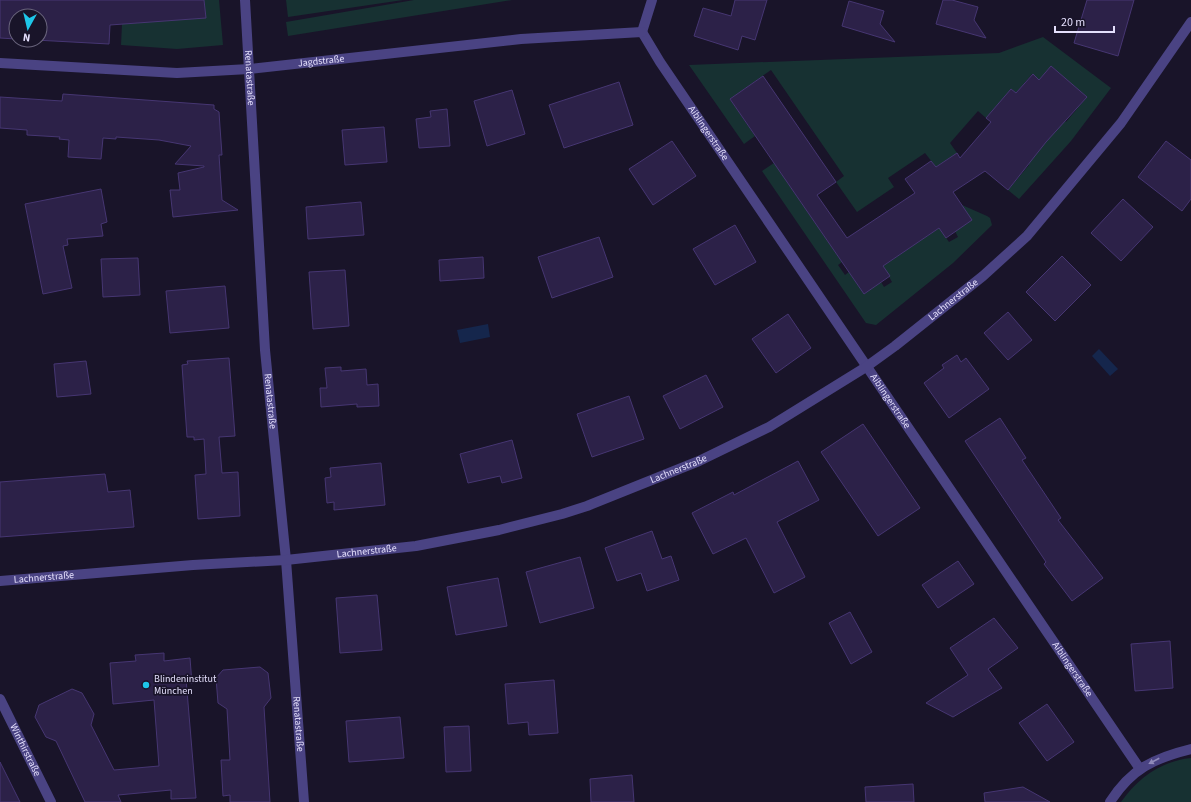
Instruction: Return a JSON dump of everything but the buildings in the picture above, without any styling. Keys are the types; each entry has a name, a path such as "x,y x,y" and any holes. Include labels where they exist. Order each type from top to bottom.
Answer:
{"street":[{"name":"Renatastraße","path":"245,0 265,350 286,560 304,802"},
{"path":"642,32 652,0"},
{"name":"Lachnerstraße","path":"0,580 193,565 286,560 416,546 499,530 587,506 698,461 769,427 866,367 901,342 983,276 1028,236 1121,123 1191,22"},
{"name":"Jagdstraße","path":"0,63 177,73 249,69 521,39 642,32"},
{"name":"Aiblingerstraße","path":"642,32 660,62 866,367 1140,769"},
{"name":"Winthirstraße","path":"0,699 51,802"},
{"path":"1110,802 1128,779 1140,769 1164,756 1191,749"}],"green space":[{"path":"204,0 219,0 223,45 177,49 121,45 122,24 205,17"},
{"path":"286,0 403,0 288,17"},
{"path":"414,0 512,0 288,36 286,22"},
{"path":"1043,37 1111,88 1071,141 1019,199 1008,190 1029,165 1028,163 1064,120 1066,122 1087,97 1051,66 1039,80 1032,74 1016,93 1011,89 986,118 978,111 950,143 957,153 936,167 925,153 888,178 894,187 857,212 836,182 844,176 771,70 730,99 755,136 744,144 689,65 999,53"},
{"path":"774,163 842,262 838,265 845,275 849,272 864,294 881,282 884,287 892,282 883,266 939,228 949,242 958,237 955,231 962,205 990,218 992,225 953,263 876,325 866,323 762,171"},
{"path":"1191,758 1191,802 1121,802 1135,785 1151,772 1170,763"}],"water":[{"path":"488,324 490,337 460,343 457,330"},
{"path":"1099,349 1118,369 1110,376 1092,356"}],"place":[{"name":"Blindeninstitut München","path":"146,685"}]}
